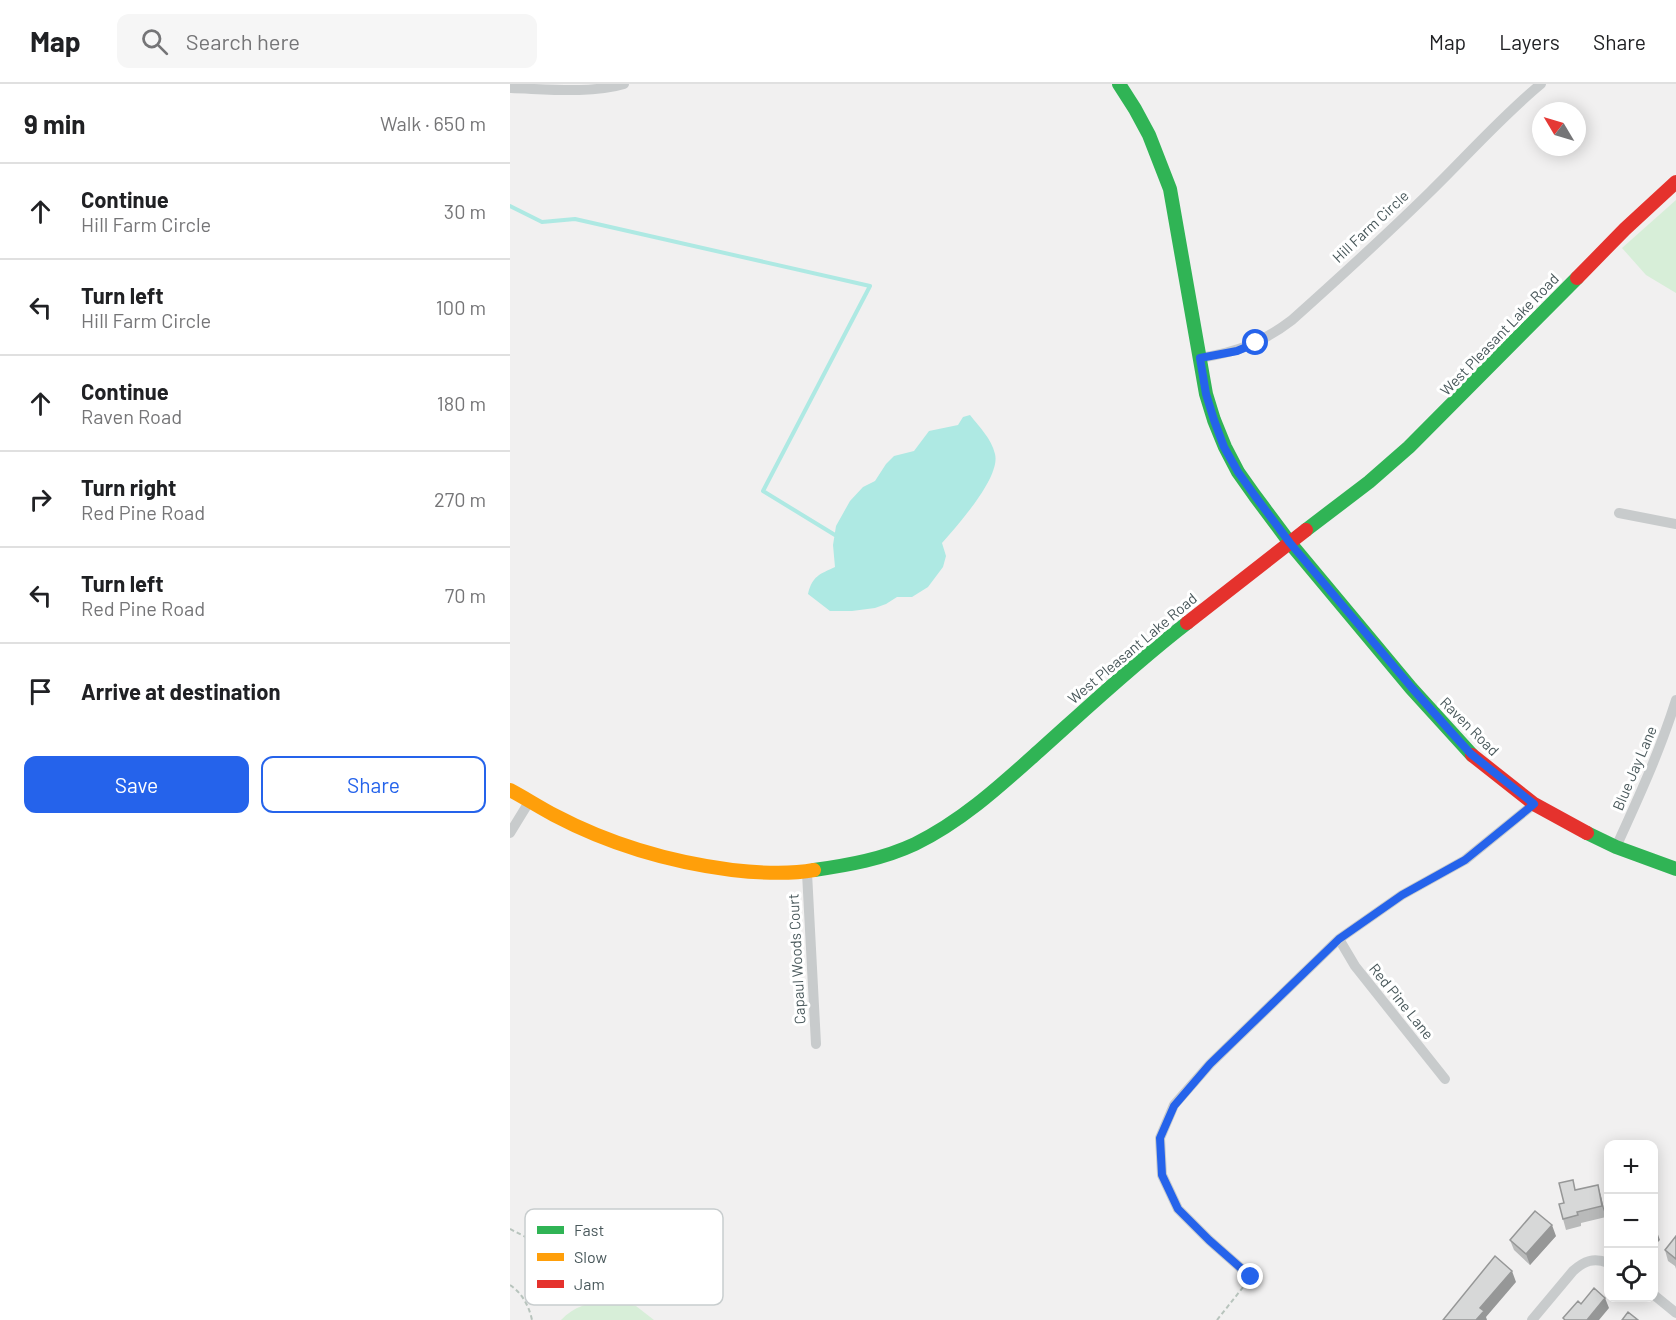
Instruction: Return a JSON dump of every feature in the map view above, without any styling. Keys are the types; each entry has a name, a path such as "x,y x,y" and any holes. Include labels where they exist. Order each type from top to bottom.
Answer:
{"street":[{"path":"511,88 593,89 624,84"},
{"path":"1119,84 1147,129 1170,189 1206,394 1224,447 1238,472 1290,543"},
{"name":"Hill Farm Circle","path":"1200,358 1237,351 1275,333 1292,320 1390,232 1495,126 1541,84"},
{"name":"West Pleasant Lake Road","path":"510,790 554,816 628,847 671,859 748,872 807,873 842,868 906,848 935,833 964,816 990,795 1157,646 1369,482 1409,447 1625,229 1676,182"},
{"path":"1619,513 1676,524"},
{"name":"Raven Road","path":"1290,543 1412,688 1471,754 1534,804 1576,828 1616,847 1676,868"},
{"name":"Blue Jay Lane","path":"1616,847 1650,772 1676,700"},
{"path":"510,833 529,802"},
{"path":"1251,1277 1178,1209 1162,1175 1160,1138 1174,1106 1210,1064 1339,939 1402,895 1465,860 1534,804"},
{"name":"Capaul Woods Court","path":"807,873 816,1044"},
{"name":"Red Pine Lane","path":"1339,939 1355,966 1445,1079"},
{"path":"1532,1320 1581,1264 1593,1260 1604,1262"},
{"path":"1658,1299 1676,1312"}],"path":[{"path":"510,1229 525,1237"},
{"path":"1217,1320 1251,1277"},
{"path":"510,1285 518,1291 525,1302"},
{"path":"527,1305 532,1320"}],"green space":[{"path":"1676,200 1676,293 1646,275 1622,248"},
{"path":"585,1305 631,1305 636,1306 654,1320 561,1320 576,1308"}],"water":[{"path":"970,415 991,443 995,454 995,464 985,488 942,543 946,556 943,567 928,587 912,597 897,597 875,608 852,611 830,611 808,594 814,579 835,567 833,545 836,526 850,501 863,487 875,481 894,456 914,451 929,431 958,425 963,417"}],"building":[{"path":"1573,1180 1575,1190 1598,1185 1602,1206 1577,1212 1578,1215 1563,1219 1559,1204 1564,1203 1559,1183"},
{"path":"1535,1211 1552,1225 1526,1254 1510,1240"},
{"path":"1676,1236 1676,1259 1665,1250"},
{"path":"1495,1256 1512,1271 1480,1308 1484,1311 1476,1320 1443,1320"},
{"path":"1594,1288 1604,1297 1587,1320 1565,1320 1563,1318 1578,1301 1581,1304"},
{"path":"1628,1312 1638,1320 1622,1320"}],"waterway":[{"path":"510,206 542,222 575,219 870,286 763,491 835,535"}],"traffic: fast":[{"path":"1119,84 1149,135 1170,189 1206,394 1225,447 1238,472 1290,543 1411,688 1472,755"},
{"path":"1306,530 1369,482 1409,447 1577,278"},
{"path":"814,870 853,864 891,854 949,825 995,790 1130,670 1187,623"},
{"path":"1587,833 1616,847 1676,869"}],"traffic: slow":[{"path":"510,790 596,835 663,857 709,867 752,872 783,873 814,870"}],"traffic: jam":[{"path":"1577,278 1676,182"},
{"path":"1187,623 1306,530"},
{"path":"1472,755 1534,804 1587,833"}],"route":[{"path":"1251,1277 1178,1209 1162,1175 1160,1138 1174,1106 1210,1064 1339,939 1402,895 1465,860 1534,804 1471,754 1412,688 1290,543 1238,472 1224,447 1214,420 1206,394 1200,358 1237,351 1256,343"}]}
